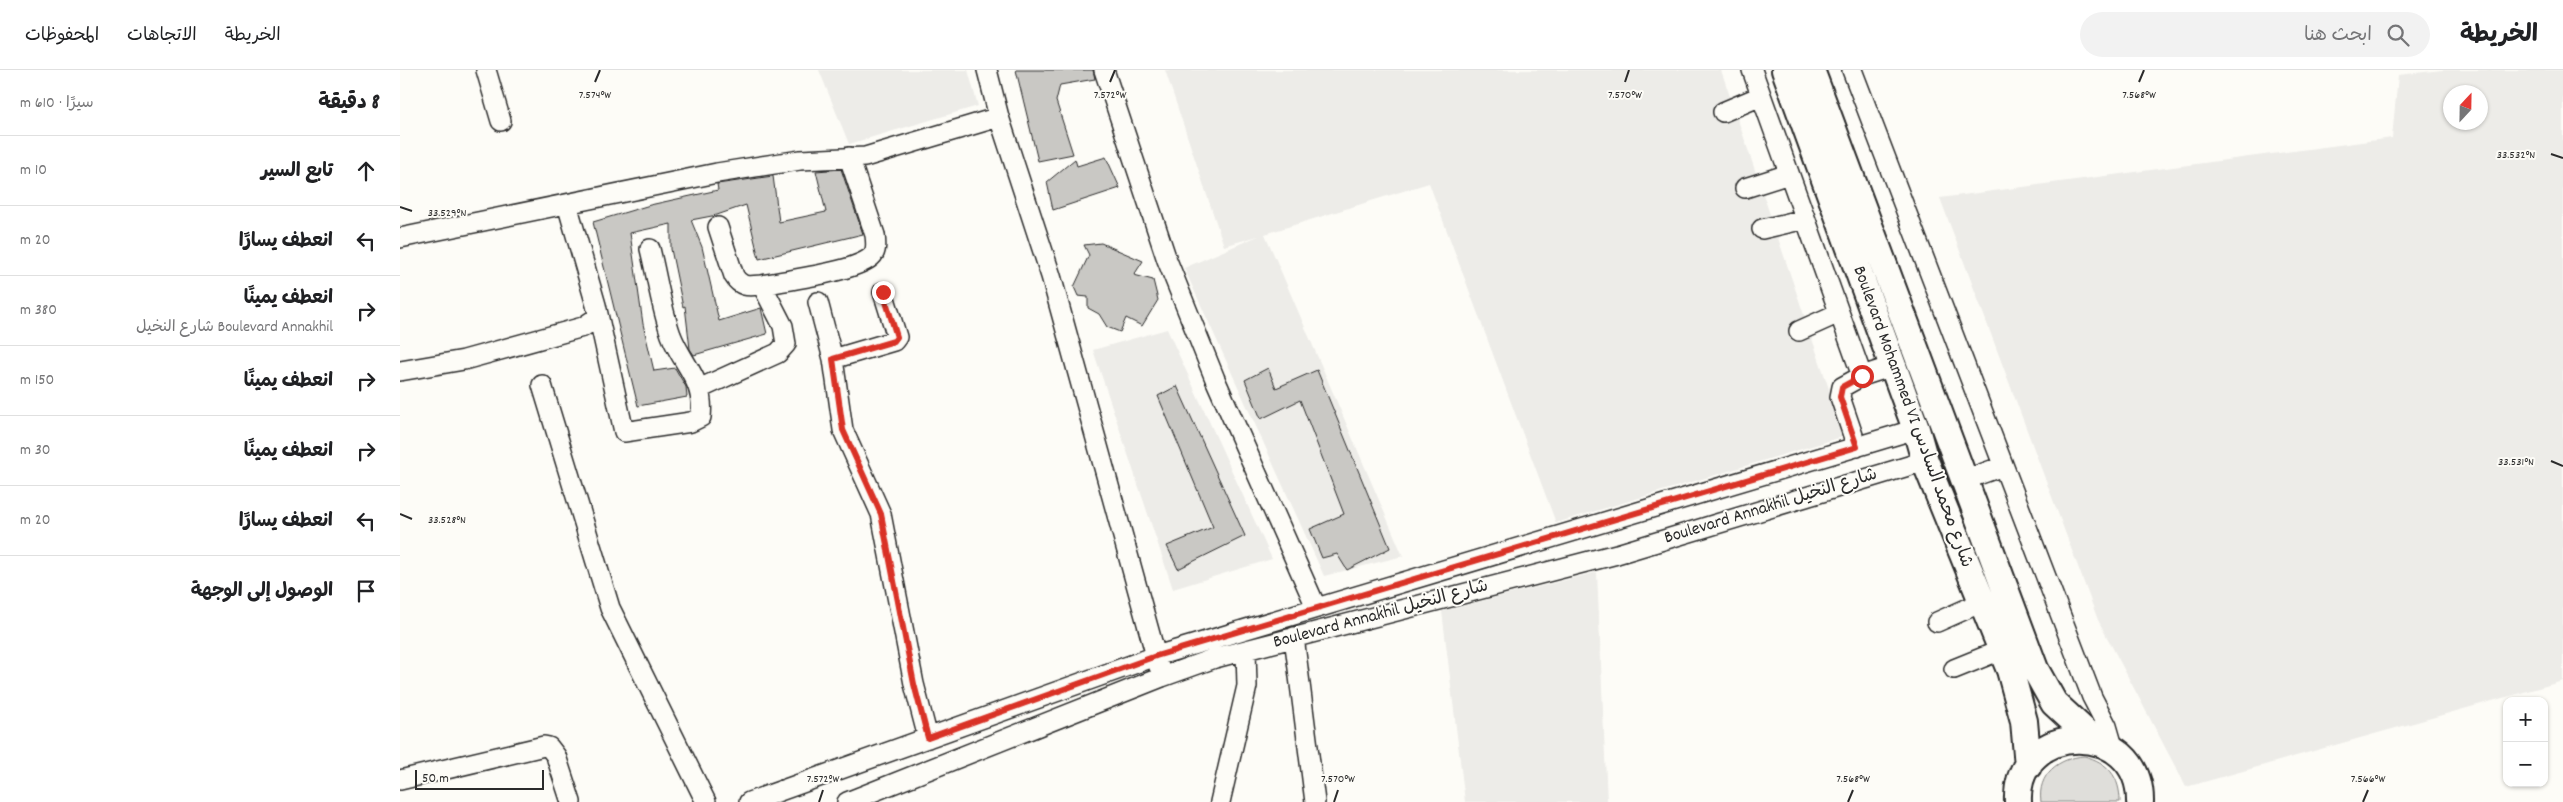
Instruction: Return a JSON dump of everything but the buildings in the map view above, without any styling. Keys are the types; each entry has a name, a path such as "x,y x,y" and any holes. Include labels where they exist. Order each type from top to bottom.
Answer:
{"highway":[{"name":"Boulevard Mohammed VI شارع محمد السادس","path":"1785,70 1916,429 1925,461 2001,650 2024,721 2028,766"},
{"name":"Boulevard Mohammed VI شارع محمد السادس","path":"1811,70 2035,669 2045,691 2062,712 2105,745 2132,770 2144,798"},
{"path":"2018,802 2020,781 2028,766 2038,754 2057,742 2072,739 2105,745"}],"street":[{"path":"486,70 501,121"},
{"path":"987,70 999,117 1051,276 1162,677"},
{"path":"1104,70 1171,269 1218,388 1316,608"},
{"path":"1752,70 1862,376"},
{"path":"1852,70 2092,698 2107,726 2105,745"},
{"path":"1723,112 1761,96"},
{"path":"400,238 717,173 800,160 865,157 999,117"},
{"path":"718,227 738,284 747,286 762,285 858,265 873,256 876,247 875,235 849,158"},
{"path":"1745,188 1789,174"},
{"path":"567,204 598,317 624,432 692,422 701,417 702,403 699,389 690,368 672,337 650,249"},
{"path":"1762,229 1805,219"},
{"path":"699,389 778,353 786,344 783,326 762,285"},
{"path":"833,359 894,341 897,337 883,292"},
{"path":"818,302 833,359 843,430 881,514 914,684 928,738"},
{"path":"1799,332 1839,313"},
{"path":"400,371 473,358 583,327 598,317"},
{"path":"1857,447 1840,397 1842,387 1862,376 1893,366"},
{"path":"542,385 610,608 706,802"},
{"name":"Boulevard Annakhil شارع النخيل","path":"749,802 1156,656 1916,429"},
{"name":"Boulevard Annakhil شارع النخيل","path":"847,802 1162,677 1246,650 1617,554 1925,461"},
{"path":"1964,480 2003,466"},
{"path":"1937,622 1982,602"},
{"path":"1294,637 1315,802"},
{"path":"1220,802 1247,686 1246,650"},
{"path":"1954,669 2001,650"},
{"path":"400,780 544,746 549,747 556,756 571,802"}],"shaded area":[{"path":"819,70 968,70 978,106 849,144"},
{"path":"1165,70 1721,70 1845,436 1556,523 1429,183 1265,234 1403,556 1324,576 1184,268 1258,236 1224,246"},
{"path":"2442,70 2563,70 2563,681 2186,787 2098,620 1940,198 2392,138 2398,75"},
{"path":"1167,329 1272,559 1173,589 1093,350"},
{"path":"1597,572 1607,802 1465,802 1442,611"},
{"path":"2084,756 2100,762 2111,772 2118,785 2120,802 2041,802 2043,783 2052,769 2066,760"}],"route":[{"path":"883,292 897,337 894,341 833,359 843,430 881,514 901,609 914,684 928,738 1156,656 1857,447 1840,397 1842,387 1862,376"}]}
